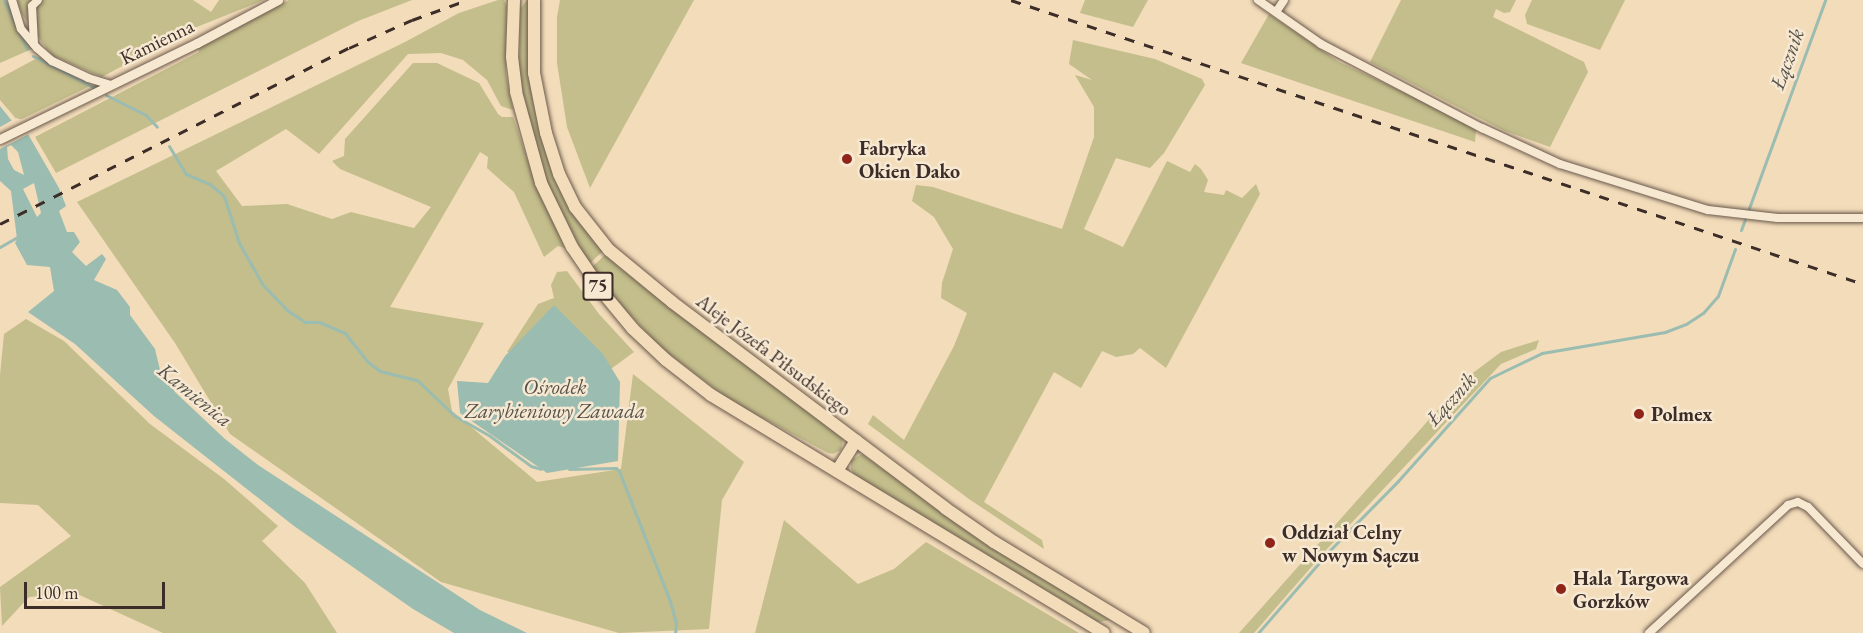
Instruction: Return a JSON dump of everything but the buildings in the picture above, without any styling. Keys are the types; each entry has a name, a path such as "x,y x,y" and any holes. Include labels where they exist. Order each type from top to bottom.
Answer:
{"main road":[{"name":"75","path":"514,0 512,57 520,113 541,183 557,221 586,270 626,320 666,360 711,395 1104,633"},
{"name":"Aleje Józefa Piłsudskiego","path":"534,0 534,73 546,133 566,189 588,226 631,271 994,542 1144,633"},
{"path":"837,471 856,440"}],"street":[{"path":"12,0 21,29 52,61 88,78 111,85"},
{"path":"34,44 32,6 38,0"},
{"name":"Kamienna","path":"0,139 278,0"},
{"path":"1258,0 1321,44 1482,128 1560,164 1708,210 1754,216 1863,218"},
{"path":"1276,12 1284,0"},
{"path":"1648,633 1788,505 1798,502 1809,507 1863,564"}],"shaded area":[{"path":"0,0 6,0 18,30 34,48 0,63"},
{"path":"17,0 193,0 211,12 219,0 264,0 187,31 102,77 51,55 22,14"},
{"path":"289,0 412,0 358,21 56,173 35,137 199,52 198,47"},
{"path":"504,0 507,6 506,75 513,110 501,106 487,80 463,60 441,53 408,54 319,154 286,129 216,171 242,206 287,204 332,219 351,212 414,228 431,207 340,169 332,161 344,156 345,139 413,63 437,63 479,83 498,114 502,117 513,117 532,173 565,248 558,246 544,257 514,192 487,168 488,157 480,152 390,307 484,323 448,389 452,411 537,482 621,469 633,374 744,462 722,500 709,629 619,633 441,582 230,434 175,343 77,202 405,42 459,13"},
{"path":"529,0 529,73 534,107 542,137 568,205 603,251 589,264 554,200 541,166 519,79 520,3 521,8"},
{"path":"560,0 694,0 590,188 567,127 557,63 557,17"},
{"path":"1085,0 1148,0 1133,27 1080,13"},
{"path":"1401,0 1516,0 1510,12 1504,13 1496,9 1493,17 1584,62 1588,72 1550,147 1505,131 1370,62"},
{"path":"1532,0 1625,0 1600,50 1527,24 1525,15"},
{"path":"1269,14 1339,62 1419,99 1476,130 1475,142 1241,63"},
{"path":"1073,40 1155,59 1202,79 1205,85 1164,153 1150,168 1116,158 1084,229 1123,247 1167,161 1190,172 1195,164 1201,169 1208,180 1204,192 1224,195 1226,190 1242,198 1256,184 1260,194 1166,368 1140,348 1133,354 1116,357 1102,351 1081,388 1054,372 984,502 1042,540 1044,549 969,499 868,424 873,415 904,440 954,346 967,313 941,298 942,283 953,249 934,217 912,201 916,185 933,187 1062,229 1094,137 1094,107 1075,75 1092,80 1069,64"},
{"path":"41,56 51,67 92,85 18,121 0,100 0,78"},
{"path":"605,255 650,292 836,432 843,439 841,450 833,454 828,453 731,401 660,347 614,298 591,268"},
{"path":"567,271 599,314 634,352 604,374 532,355 507,352 538,304 554,298 551,285 557,272"},
{"path":"26,319 64,341 150,424 224,479 278,526 262,541 305,583 337,633 163,633 75,593 29,597 2,626 0,587 71,536 38,505 0,503 0,375 4,334"},
{"path":"1539,340 1536,349 1501,364 1327,549 1254,633 1239,633 1466,378 1501,352"},
{"path":"862,454 972,533 1110,620 1098,622 854,474 851,469 851,460"},
{"path":"784,520 858,584 894,569 926,542 1079,633 755,633"}],"water":[{"path":"0,106 12,121 21,122 59,188 66,206 59,211 67,232 74,232 80,242 72,252 86,266 102,254 106,259 94,280 117,290 130,307 130,315 155,349 161,374 176,393 225,439 258,465 480,610 527,633 454,633 413,609 294,526 154,416 75,344 28,312 54,291 50,267 27,265 15,243 17,239 11,191 0,181","holes":["11,145 18,152 24,175 14,170 8,159 7,147","34,183 41,213 37,217 23,189"]},
{"name":"Ośrodek Zarybieniowy Zawada","path":"554,305 603,354 620,382 618,461 547,473 460,413 457,381 488,383 505,356"}],"pier":[{"path":"16,118 24,120 31,133 0,149 0,127"}],"waterway":[{"path":"4,0 27,49"},
{"name":"Łącznik","path":"1741,230 1825,0"},
{"path":"33,56 93,87"},
{"path":"106,95 146,115 157,127"},
{"path":"169,146 186,174 210,184 224,196 239,243 263,285 287,310 305,322 319,322 345,333 368,362 380,371 417,380 455,416 490,436 531,466 541,469"},
{"path":"0,247 19,236"},
{"name":"Łącznik","path":"1258,633 1331,549 1398,481 1490,378 1542,353 1665,332 1686,324 1703,313 1718,296 1735,249"},
{"path":"569,469 616,468 619,471 670,601 676,624 675,633"}],"railway":[{"path":"0,224 349,48 412,20 467,0"},
{"path":"1011,0 1863,284"}],"place":[{"name":"Fabryka Okien Dako","path":"847,159"},
{"name":"Polmex","path":"1639,414"},
{"name":"Oddział Celny w Nowym Sączu","path":"1270,543"},
{"name":"Hala Targowa Gorzków","path":"1561,589"}],"water label":[{"name":"Kamienica","path":"195,395"}]}
